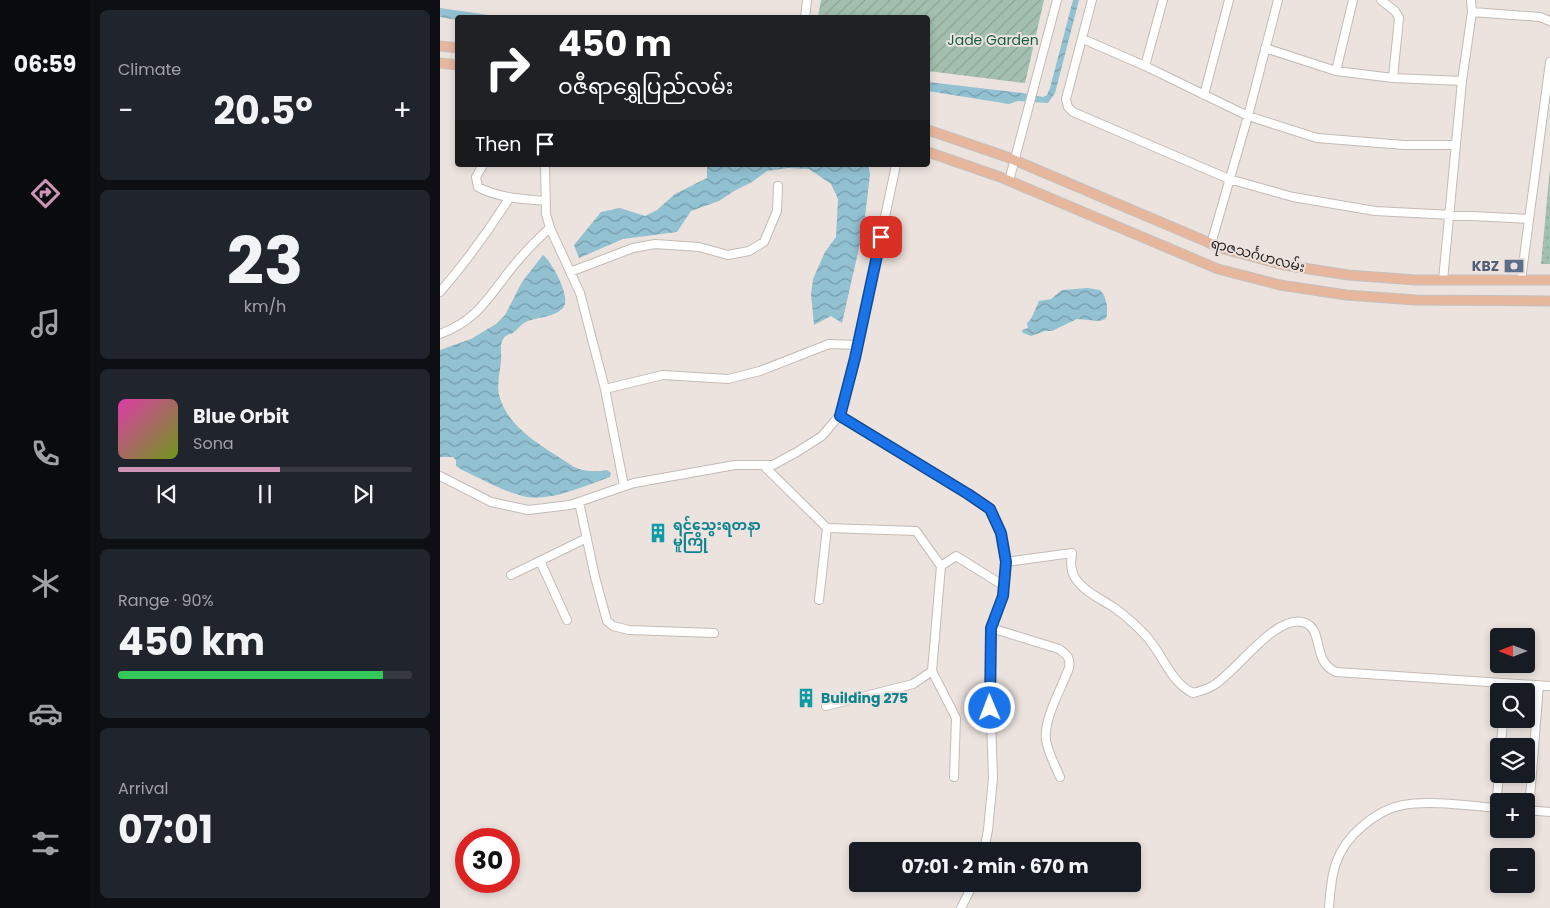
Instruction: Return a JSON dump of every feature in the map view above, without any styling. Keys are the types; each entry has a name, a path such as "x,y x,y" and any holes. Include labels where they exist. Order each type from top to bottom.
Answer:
{"main road":[{"path":"440,46 455,48"},
{"path":"440,63 455,65"},
{"name":"ရာဇသင်္ဂဟလမ်း","path":"930,131 1015,161 1224,249 1284,265 1416,280 1550,280"},
{"name":"ရာဇသင်္ဂဟလမ်း","path":"930,153 1009,181 1218,269 1280,285 1346,295 1416,300 1550,300"}],"street":[{"path":"805,15 807,0"},
{"path":"1009,181 1057,0"},
{"path":"1092,0 1066,99 1068,107 1073,112 1229,179 1293,197 1375,211 1449,213 1529,219"},
{"path":"1146,66 1162,0"},
{"path":"1204,95 1229,0"},
{"path":"1211,244 1248,116 1278,0"},
{"path":"1336,70 1353,0"},
{"path":"1381,0 1395,11 1399,18 1393,78"},
{"path":"1443,280 1455,145 1472,12 1471,0"},
{"path":"1472,12 1540,17 1550,21"},
{"path":"1083,39 1146,66 1248,116 1317,138 1404,145 1455,145"},
{"path":"1265,48 1336,70 1393,78 1462,81"},
{"path":"1521,280 1550,62"},
{"path":"482,167 476,177 478,188 510,197 545,200"},
{"path":"545,167 545,200 550,228 580,293 605,388 624,486"},
{"path":"440,476 491,502 528,510 570,505 634,482 735,464 773,465 822,436 840,416 858,345 896,167"},
{"path":"570,272 633,248 655,244 699,247 728,256 749,251 764,242 777,211 778,186"},
{"path":"440,292 487,232 510,197"},
{"path":"440,334 456,328 474,315 514,265 535,241 550,228"},
{"path":"605,388 663,375 728,378 760,371 829,344 858,345"},
{"path":"840,416 990,509 1001,533 1006,562 1003,596 991,628 990,691 993,778 986,842"},
{"path":"763,465 827,528 916,531 941,566 932,671 956,718 954,777"},
{"path":"579,502 595,577 607,621 613,626 629,630 714,633"},
{"path":"819,600 827,528"},
{"path":"512,575 587,538"},
{"path":"1006,562 1072,553 1071,568 1074,576 1096,597 1116,609 1148,638 1181,686 1193,693 1215,685 1249,652 1277,630 1291,622 1301,621 1310,624 1315,630 1318,648 1330,670 1490,686"},
{"path":"941,566 956,556 1004,586"},
{"path":"540,561 567,620"},
{"path":"991,628 1059,649 1068,655 1070,668 1050,717 1046,737 1047,747 1060,777"},
{"path":"826,706 913,684 932,671"},
{"path":"1535,685 1550,686"},
{"path":"1529,793 1539,685"},
{"path":"1329,908 1330,888 1336,861 1348,842 1365,824 1381,812 1401,805 1418,803 1490,808"},
{"path":"1535,811 1550,812"},
{"path":"961,908 969,892"}],"green space":[{"name":"Jade Garden","path":"821,0 1044,0 1025,83 930,71 930,15 818,15"},
{"path":"1550,168 1550,264 1541,264"}],"water":[{"path":"1073,0 1079,0 1055,93 1048,103 1018,101 1009,104 930,91 930,82 1043,97 1047,95"},
{"path":"440,8 488,15 455,15 455,20 440,17"},
{"path":"707,167 868,167 870,174 864,226 842,323 831,316 814,325 811,294 813,279 825,252 836,237 838,199 831,184 809,169 788,168 767,171 719,201 691,211 677,232 623,239 579,258 574,245 601,212 620,208 645,216 657,210 675,194 707,178"},
{"path":"543,255 560,280 565,303 560,311 526,322 504,338 501,344 498,384 500,398 512,420 541,446 578,469 590,471 607,470 611,473 610,477 580,488 558,495 537,498 519,495 502,489 462,470 456,466 456,460 453,457 440,457 440,350 471,339 496,324 505,315 522,282"},
{"path":"1088,288 1100,290 1104,295 1107,305 1107,316 1105,319 1100,321 1077,319 1052,331 1045,331 1031,336 1023,333 1022,330 1028,328 1027,323 1031,319 1039,301 1051,299 1062,290"}],"place":[{"name":"KBZ","path":"1514,266"},
{"name":"ရင်သွေးရတနာ မူကြို","path":"658,533"},
{"name":"Building 275","path":"806,698"}],"route":[{"path":"881,237 855,358 840,416 990,509 1001,533 1006,562 1003,596 991,628 990,708"}]}
